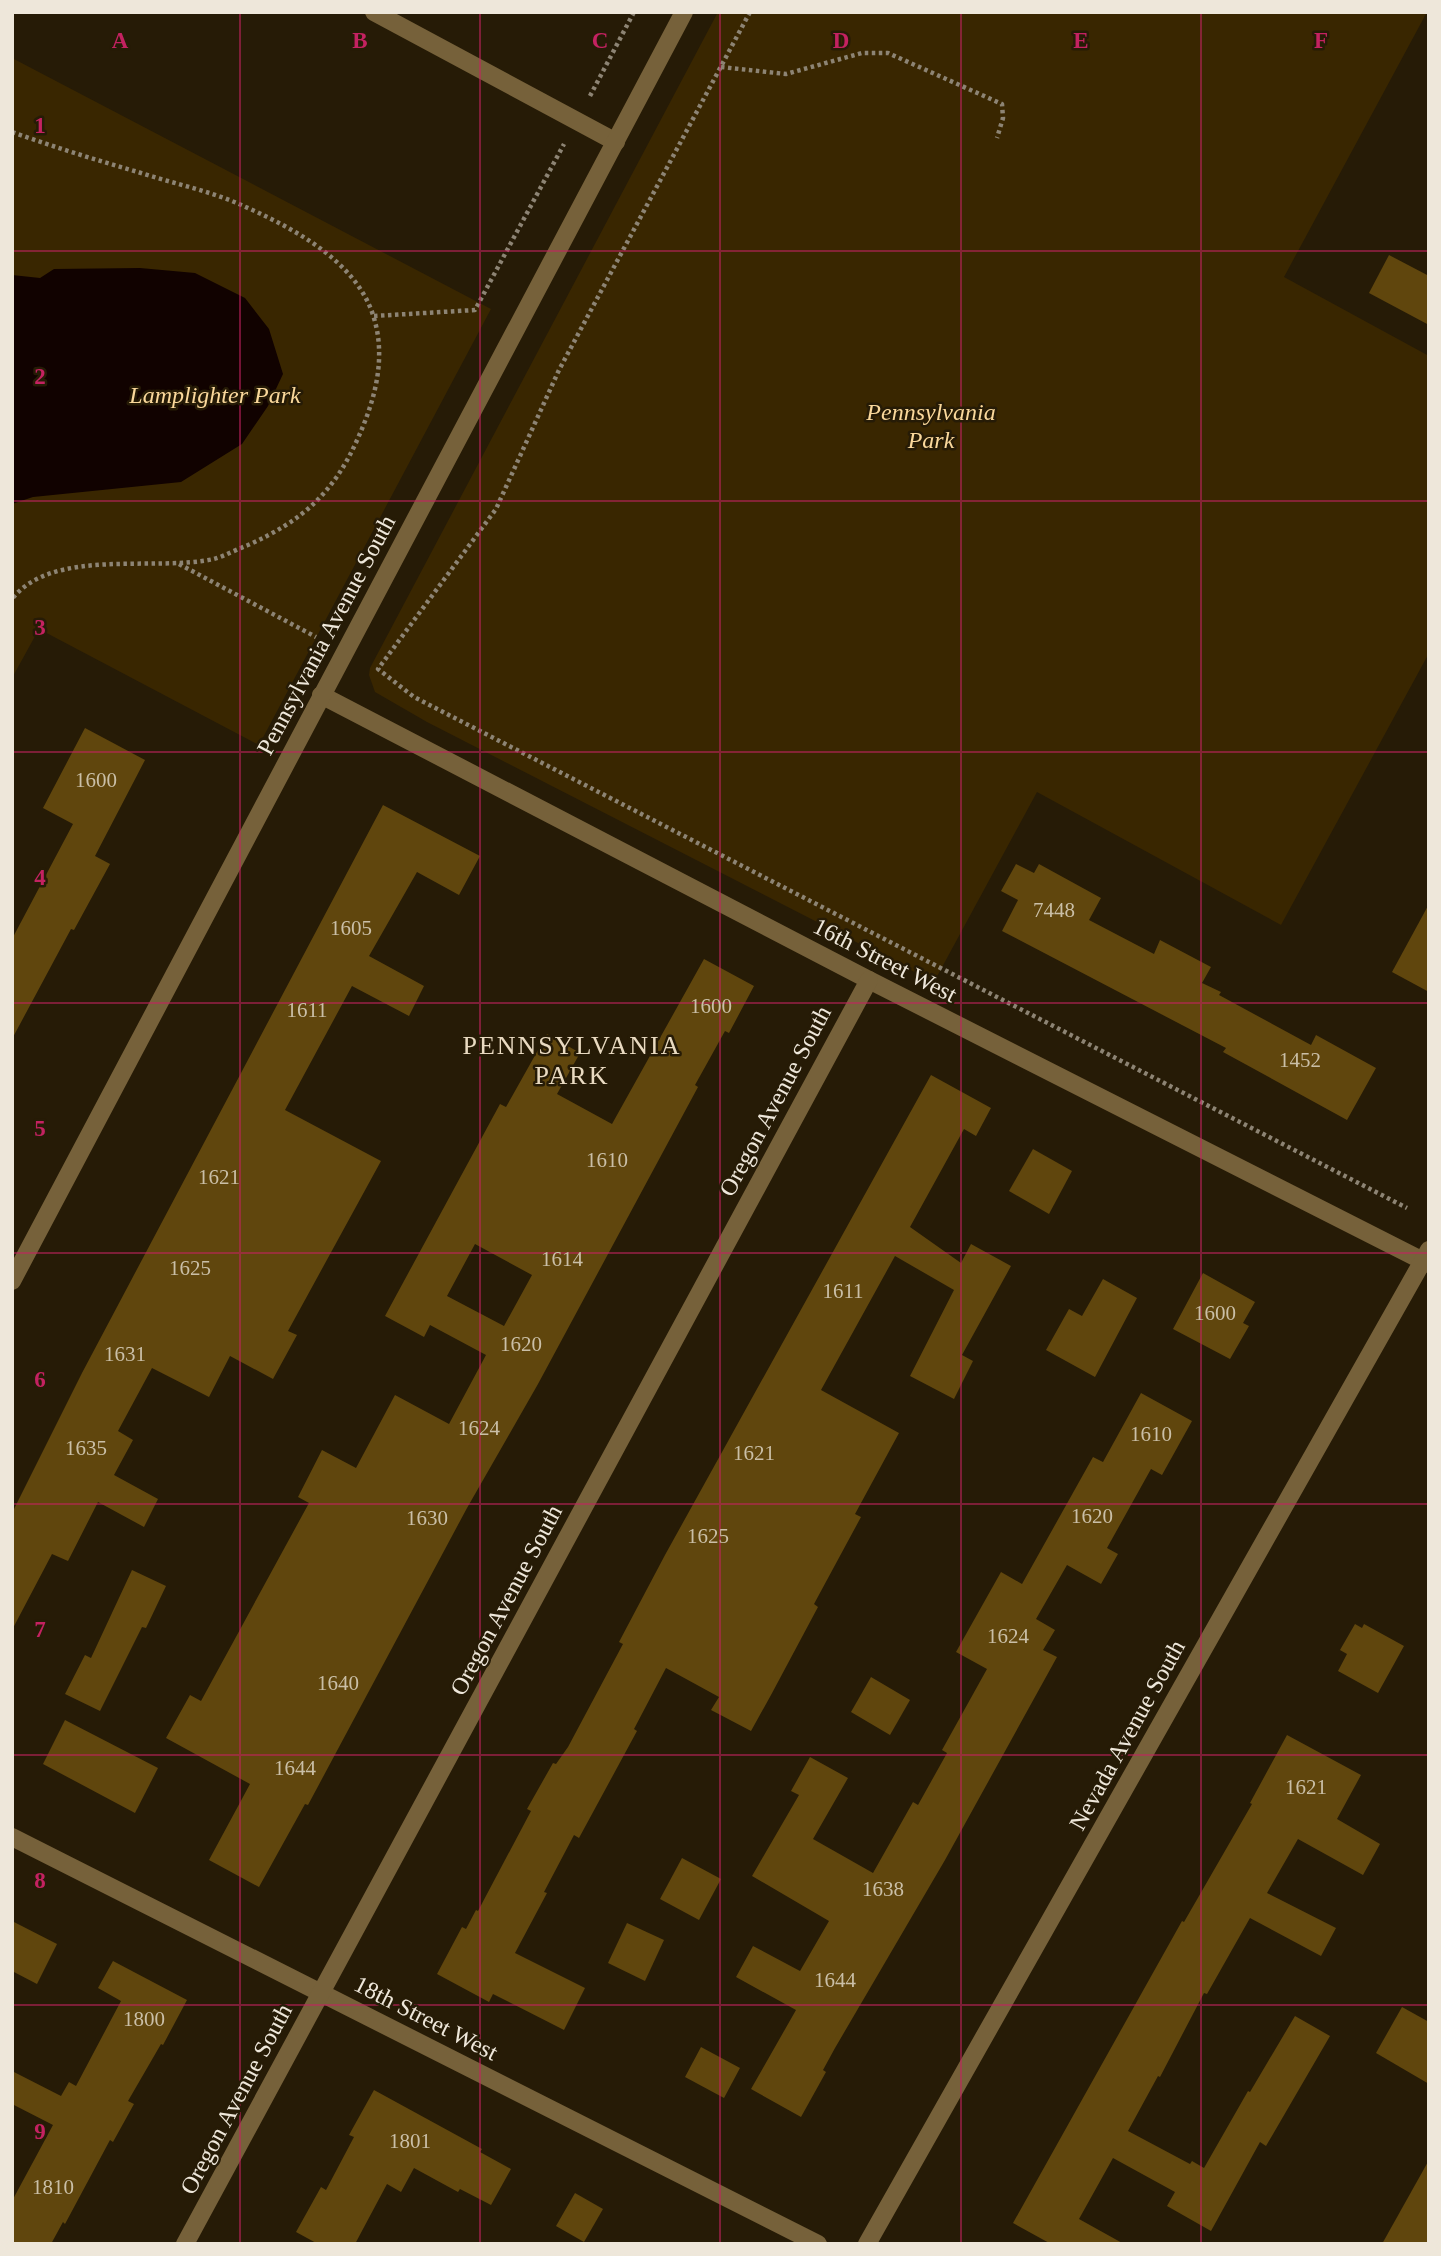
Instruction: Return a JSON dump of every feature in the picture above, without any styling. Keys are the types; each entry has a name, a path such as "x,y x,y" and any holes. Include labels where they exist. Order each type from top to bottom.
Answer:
{"street":[{"path":"374,12 616,142"},
{"name":"Pennsylvania Avenue South","path":"12,1282 684,12"},
{"name":"16th Street West","path":"321,695 869,980 1427,1258"},
{"name":"Oregon Avenue South","path":"185,2244 869,980"},
{"name":"Nevada Avenue South","path":"867,2244 1427,1258"},
{"name":"18th Street West","path":"12,1837 818,2244"}],"path":[{"path":"374,316 475,310 634,12"},
{"path":"750,12 559,370 496,509 378,669 414,697 1407,1208"},
{"path":"721,67 786,74 862,54 888,53 1002,104 1003,118 996,138"},
{"path":"12,132 237,203 300,235 334,260 358,286 374,316 379,352 379,376 367,418 350,458 332,485 307,510 279,531 215,558 178,564 75,567 38,578 12,599"},
{"path":"178,564 316,637"}],"green space":[{"name":"Pennsylvania Park","path":"718,12 1427,12 1284,277 1429,356 1429,653 1281,925 1037,792 934,982 427,722 375,692 369,675 370,668"},
{"name":"Lamplighter Park","path":"12,58 491,309 259,745 39,629 12,678"}],"shaded area":[{"path":"140,268 195,273 245,298 269,329 283,374 268,406 242,444 181,482 33,497 12,504 12,275 40,278 54,269"}],"building":[{"path":"1389,255 1429,276 1429,325 1369,293"},
{"path":"85,728 145,760 95,856 110,864 74,930 71,929 12,1039 12,939 73,824 43,808"},
{"path":"383,805 480,856 459,895 417,872 369,956 424,986 409,1016 352,986 285,1110 381,1161 288,1331 297,1335 273,1379 230,1356 209,1397 152,1368 118,1431 133,1440 114,1475 158,1499 144,1527 98,1502 68,1561 52,1554 12,1630 12,1513 82,1373"},
{"path":"1016,864 1034,873 1039,864 1101,898 1089,920 1154,954 1160,940 1211,967 1202,983 1221,992 1219,995 1311,1045 1316,1035 1376,1068 1347,1120 1223,1052 1226,1048 1002,931 1018,900 1001,891"},
{"path":"1429,904 1429,992 1392,972"},
{"path":"704,959 754,986 729,1033 725,1031 695,1085 698,1087 538,1384 467,1508 308,1805 305,1804 259,1887 209,1860 250,1784 166,1738 190,1695 201,1701 309,1503 298,1497 322,1450 356,1468 395,1395 449,1424 486,1355 430,1325 424,1337 385,1316 500,1104 506,1107 547,1034 580,1053 557,1094 612,1124","holes":["475,1244 532,1275 504,1326 447,1296"]},
{"path":"931,1075 991,1108 976,1136 964,1129 910,1227 961,1263 971,1244 1011,1266 962,1355 973,1361 954,1399 910,1376 954,1290 895,1256 821,1390 899,1433 855,1514 861,1517 814,1604 818,1607 771,1695 751,1731 711,1710 719,1697 666,1668 634,1729 637,1731 579,1838 574,1835 515,1953 585,1988 564,2030 493,1994 489,2002 437,1974 462,1927 466,1929 476,1910 478,1911 531,1811 527,1809 553,1763 556,1764 568,1747 623,1644 619,1642 665,1555"},
{"path":"1033,1149 1072,1171 1049,1214 1009,1191"},
{"path":"1203,1273 1255,1302 1243,1323 1249,1326 1230,1359 1173,1329"},
{"path":"1103,1279 1137,1298 1095,1377 1046,1350 1069,1309 1082,1316"},
{"path":"1141,1393 1192,1421 1162,1475 1151,1469 1107,1548 1118,1554 1101,1584 1067,1565 1036,1619 1055,1630 1043,1650 1057,1657 945,1860 835,2048 823,2070 826,2072 801,2117 751,2089 796,2010 736,1977 753,1946 800,1971 829,1921 752,1876 799,1795 791,1791 810,1757 848,1778 813,1839 873,1873 913,1802 918,1805 947,1753 942,1750 987,1669 956,1652 1001,1572 1022,1584 1093,1457 1103,1462"},
{"path":"132,1570 166,1586 100,1711 65,1694 85,1655 91,1658"},
{"path":"1355,1624 1362,1628 1364,1624 1404,1646 1378,1693 1338,1671 1347,1654 1340,1650"},
{"path":"871,1677 910,1700 890,1735 851,1712"},
{"path":"65,1720 158,1768 135,1813 43,1764"},
{"path":"1287,1735 1361,1775 1337,1819 1380,1844 1363,1875 1298,1839 1267,1893 1336,1928 1321,1956 1250,1918 1207,1994 1204,1993 1128,2131 1190,2164 1192,2161 1204,2168 1295,2016 1330,2036 1266,2146 1260,2142 1211,2231 1167,2206 1175,2192 1113,2158 1079,2219 1124,2244 1051,2244 1013,2223 1182,1921 1184,1922 1252,1804 1250,1803"},
{"path":"682,1858 721,1879 699,1920 660,1899"},
{"path":"12,1921 57,1944 37,1984 12,1971"},
{"path":"627,1923 664,1940 645,1981 608,1963"},
{"path":"113,1961 187,2000 128,2101 134,2104 113,2142 110,2140 65,2224 63,2222 51,2244 12,2244 12,2201 53,2125 12,2104 12,2071 61,2096 69,2082 76,2086 121,2001 98,1988"},
{"path":"1402,2007 1429,2022 1429,2084 1376,2053"},
{"path":"701,2047 740,2068 724,2098 685,2077"},
{"path":"374,2090 482,2149 480,2152 511,2169 491,2205 460,2189 458,2192 414,2168 401,2192 387,2184 355,2244 318,2244 296,2232 321,2187 326,2190 354,2137 349,2135"},
{"path":"1429,2160 1429,2244 1382,2244"},
{"path":"575,2193 603,2209 584,2242 556,2226"}],"district":[{"name":"PENNSYLVANIA PARK","path":"572,1060"}]}
